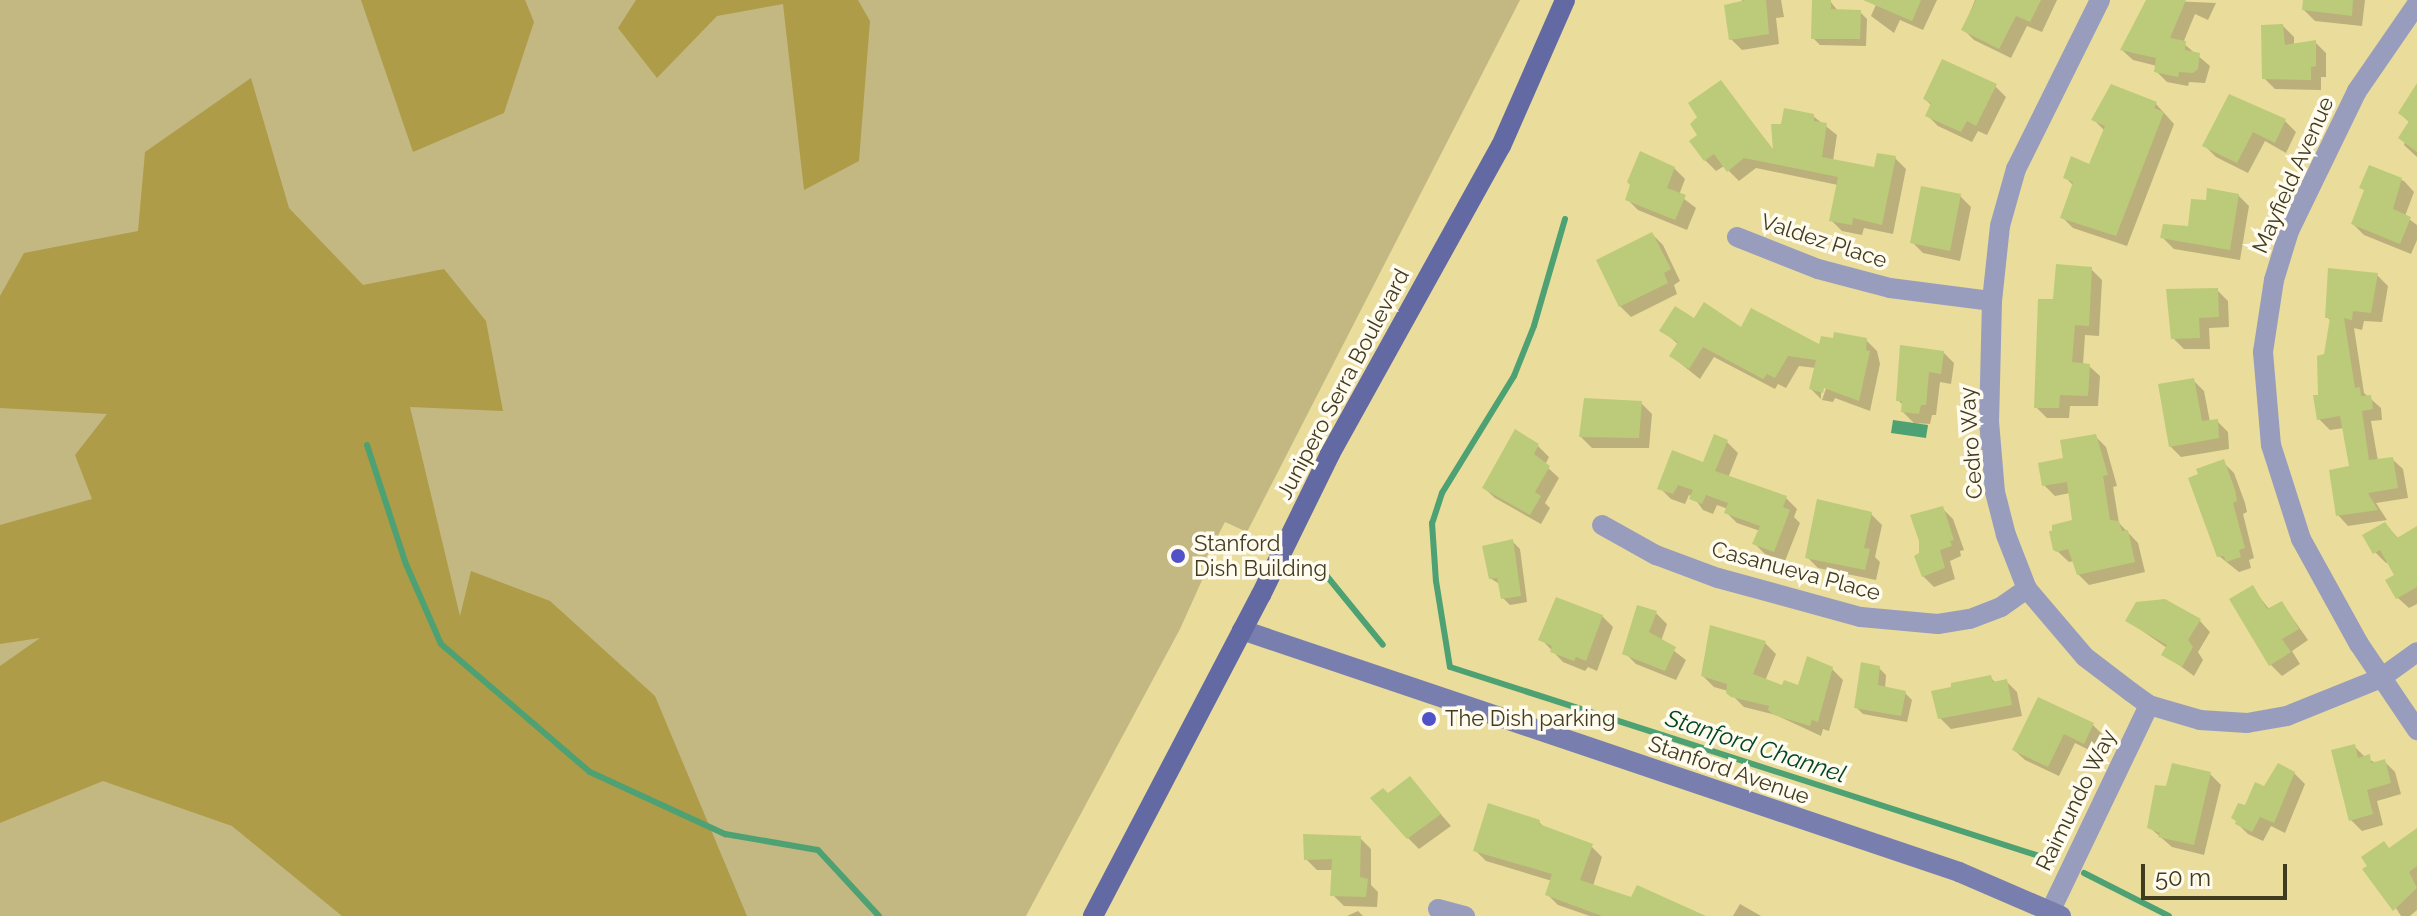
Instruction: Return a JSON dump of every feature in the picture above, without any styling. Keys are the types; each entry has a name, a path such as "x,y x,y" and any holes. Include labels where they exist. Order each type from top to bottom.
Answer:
{"main road":[{"name":"Junipero Serra Boulevard","path":"1093,916 1330,454 1501,146 1565,0"}],"street":[{"name":"Cedro Way","path":"2100,0 2016,169 2000,226 1992,301 1989,421 1995,492 2006,535 2027,589 2085,657 2149,705 2200,720 2247,723 2287,716 2381,678 2417,652"},
{"name":"Mayfield Avenue","path":"2417,4 2357,91 2289,231 2274,280 2263,352 2271,445 2301,539 2381,678 2417,730"},
{"name":"Valdez Place","path":"1737,237 1818,269 1890,288 1992,301"},
{"name":"Casanueva Place","path":"1602,525 1656,555 1718,578 1861,617 1938,624 1970,619 2001,607 2027,589"},
{"name":"Stanford Avenue","path":"1242,630 1959,872 2053,914"},
{"name":"Raimundo Way","path":"2053,914 2149,705"},
{"path":"1438,909 1465,916"}],"shaded area":[{"path":"0,0 1520,0 1247,532 1225,522 1197,575 1203,578 1180,629 1026,916 0,916"},
{"path":"361,0 525,0 534,22 504,113 413,152"},
{"path":"636,0 858,0 870,21 859,161 804,190 783,4 717,16 657,78 618,28"},
{"path":"251,78 289,208 363,285 444,269 486,321 503,411 410,407 460,616 471,571 550,601 655,696 747,916 342,916 232,826 103,781 0,823 0,666 40,638 0,644 0,525 92,499 75,455 107,414 0,408 0,296 24,253 138,231 145,152"},
{"path":"1893,420 1928,425 1926,438 1891,433"}],"building":[{"path":"1766,0 1769,34 1729,40 1724,5"},
{"path":"1812,0 1831,0 1831,9 1861,10 1860,39 1811,39"},
{"path":"1863,0 1921,0 1912,21"},
{"path":"1976,0 2041,0 2030,22 2016,16 1999,49 1961,30"},
{"path":"2146,0 2186,0 2170,38 2186,41 2185,50 2200,53 2198,69 2193,73 2179,72 2178,77 2154,72 2156,58 2120,50"},
{"path":"2303,0 2353,0 2352,16 2302,10"},
{"path":"2283,24 2285,45 2316,40 2316,66 2311,67 2311,80 2262,79 2261,25"},
{"path":"1942,59 1997,84 1976,126 1967,121 1961,132 1925,116 1931,103 1923,99"},
{"path":"1721,80 1773,150 1771,124 1781,124 1784,108 1814,114 1814,121 1827,123 1822,157 1874,167 1877,153 1896,156 1882,225 1853,218 1852,225 1829,221 1838,177 1744,158 1727,172 1714,154 1704,161 1689,141 1697,135 1690,124 1697,117 1688,103"},
{"path":"2417,83 2417,152 2398,138 2409,121 2398,113"},
{"path":"2111,84 2157,102 2154,108 2164,112 2116,236 2060,218 2073,182 2063,178 2071,156 2089,164 2105,126 2091,120"},
{"path":"2229,94 2286,119 2275,143 2253,132 2237,163 2202,146"},
{"path":"1640,151 1675,167 1667,188 1686,195 1675,220 1625,200 1630,185 1627,182"},
{"path":"2369,165 2402,178 2393,209 2411,217 2400,244 2351,224 2364,190 2359,188"},
{"path":"1921,186 1961,194 1950,251 1910,243"},
{"path":"2207,188 2239,194 2230,250 2160,238 2163,224 2188,226 2191,199 2206,200"},
{"path":"1652,232 1671,269 1664,273 1668,283 1619,307 1596,260"},
{"path":"2056,264 2092,267 2089,326 2075,325 2072,362 2090,364 2088,396 2060,395 2059,408 2034,408 2038,299 2053,299"},
{"path":"2328,268 2378,273 2371,313 2353,311 2352,320 2344,318 2355,388 2360,387 2361,396 2371,395 2373,409 2362,411 2369,460 2393,457 2398,488 2368,493 2378,510 2336,516 2329,470 2349,466 2340,416 2317,420 2313,395 2318,395 2317,356 2324,354 2330,318 2325,318"},
{"path":"2218,288 2219,317 2199,318 2200,338 2171,339 2166,289"},
{"path":"1704,302 1741,327 1751,308 1819,344 1821,336 1833,338 1834,332 1867,338 1866,350 1870,351 1859,401 1824,388 1823,393 1809,389 1816,360 1788,356 1775,378 1767,374 1763,379 1703,347 1689,369 1669,356 1678,342 1659,331 1675,306 1694,318"},
{"path":"1900,345 1944,351 1941,374 1929,372 1926,405 1921,405 1919,414 1901,412 1902,401 1896,401"},
{"path":"2194,378 2202,421 2218,419 2219,438 2169,447 2158,384"},
{"path":"1584,398 1642,401 1639,438 1579,437"},
{"path":"1515,429 1539,444 1534,454 1550,466 1535,492 1541,496 1530,515 1482,488"},
{"path":"1714,434 1728,440 1715,471 1787,496 1783,507 1790,510 1774,552 1752,544 1760,526 1724,513 1728,503 1706,495 1702,504 1689,499 1693,490 1678,485 1673,494 1657,489 1672,450 1703,462"},
{"path":"2096,434 2108,475 2103,476 2110,520 2119,521 2122,531 2128,530 2135,562 2077,575 2068,549 2053,550 2049,531 2052,531 2052,525 2072,520 2067,482 2042,486 2038,463 2063,458 2060,440"},
{"path":"2224,459 2235,490 2237,501 2233,503 2245,548 2239,550 2241,557 2226,562 2224,556 2217,557 2188,478 2198,474 2196,469"},
{"path":"1817,499 1872,512 1864,548 1870,549 1865,570 1805,558"},
{"path":"1943,506 1954,540 1950,541 1952,546 1940,550 1945,568 1922,577 1914,556 1919,553 1919,541 1910,515"},
{"path":"2385,522 2397,538 2417,526 2417,587 2396,599 2385,580 2394,575 2380,550 2373,554 2362,535"},
{"path":"1513,539 1521,596 1501,599 1497,578 1489,579 1482,546"},
{"path":"2253,585 2267,609 2282,601 2299,629 2282,639 2291,652 2269,666 2229,599"},
{"path":"1556,597 1603,615 1586,661 1576,657 1574,661 1550,652 1552,646 1538,640"},
{"path":"2165,599 2201,619 2188,640 2193,647 2182,667 2161,655 2167,645 2125,621 2136,602"},
{"path":"1637,605 1657,611 1649,632 1676,647 1665,671 1622,654"},
{"path":"1710,625 1766,641 1753,674 1782,685 1784,680 1798,685 1807,656 1833,667 1818,722 1812,720 1810,726 1774,715 1768,710 1769,706 1731,697 1726,693 1727,684 1701,676"},
{"path":"1861,662 1880,666 1878,685 1906,691 1901,716 1854,708"},
{"path":"1991,675 1993,682 2007,679 2012,705 1938,719 1931,691 1951,687 1951,683"},
{"path":"2038,697 2094,723 2084,744 2064,734 2048,767 2012,750"},
{"path":"2355,744 2358,758 2370,754 2371,763 2385,759 2391,783 2367,790 2373,814 2349,821 2331,750"},
{"path":"2172,763 2211,772 2194,845 2158,837 2160,833 2147,828 2155,785 2166,786"},
{"path":"2278,763 2295,772 2274,823 2260,817 2252,832 2235,824 2236,821 2231,818 2238,803 2245,805 2255,782 2264,786"},
{"path":"1410,776 1441,814 1407,839 1370,798 1383,788 1388,793"},
{"path":"1488,803 1540,820 1539,824 1593,844 1580,880 1631,897 1637,885 1706,916 1602,916 1545,895 1552,874 1473,851"},
{"path":"2417,828 2417,866 2409,872 2417,888 2393,911 2362,869 2367,866 2361,857 2384,841 2389,848"},
{"path":"1303,834 1361,836 1360,877 1368,879 1366,897 1330,896 1332,859 1304,860"}],"waterway":[{"name":"Stanford Channel","path":"1565,219 1534,326 1514,376 1442,493 1432,523 1436,581 1450,667 2052,860"},
{"path":"367,445 406,564 441,644 590,772 725,834 818,850 879,916"},
{"name":"Stanford Channel","path":"1317,564 1383,645"},
{"name":"Stanford Channel","path":"2084,873 2169,916"}],"place":[{"name":"Stanford Dish Building","path":"1178,556"},
{"name":"The Dish parking","path":"1429,719"}]}
